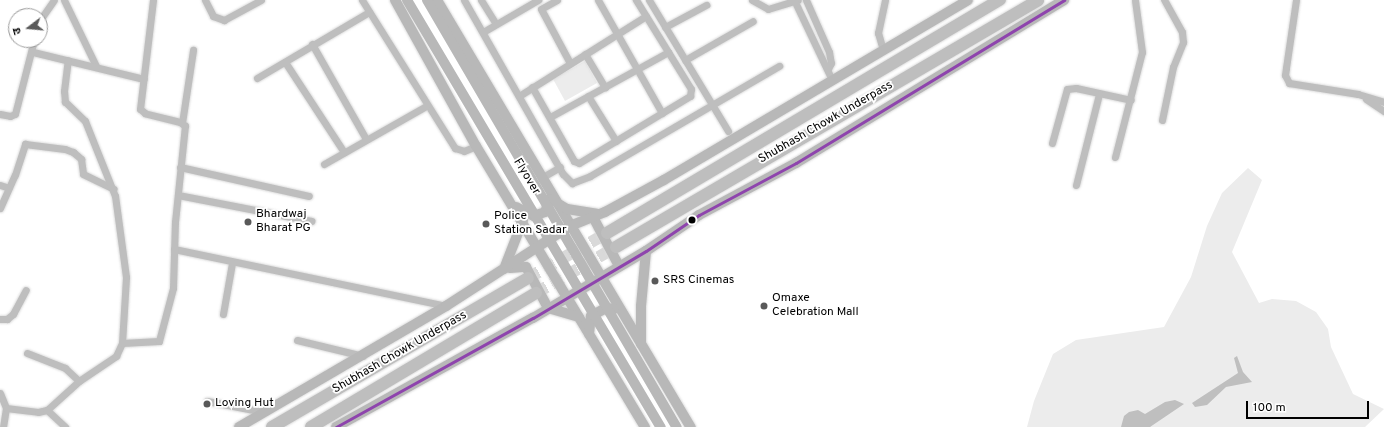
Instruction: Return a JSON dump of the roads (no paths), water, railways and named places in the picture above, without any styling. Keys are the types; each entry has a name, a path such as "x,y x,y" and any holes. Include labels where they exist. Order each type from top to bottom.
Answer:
{"highway":[{"name":"Shubhash Chowk Underpass","path":"607,233 1000,0"},
{"name":"Shubhash Chowk Underpass","path":"616,247 1038,0"},
{"name":"Shubhash Chowk Underpass","path":"272,427 528,278"},
{"name":"Shubhash Chowk Underpass","path":"311,427 536,293"}],"main road":[{"path":"395,0 476,146 523,220 645,427"},
{"name":"Flyover","path":"407,0 661,427"},
{"name":"Flyover","path":"427,0 677,427"},
{"path":"436,0 620,312 691,427"},
{"path":"239,427 364,356 446,306 570,226 604,212 664,180 968,0"},
{"path":"336,427 646,251 699,215 796,163 1064,0"},
{"path":"514,206 534,216 545,212 550,202 547,188"},
{"path":"556,202 568,209 584,213 604,212"},
{"path":"593,217 619,266"},
{"path":"504,269 523,220"},
{"path":"641,345 642,288 646,251"},
{"path":"504,269 522,265 526,267 548,308 579,317"},
{"path":"589,334 591,316 598,311 606,308 620,312"}],"street":[{"path":"48,9 54,0"},
{"path":"64,0 96,66"},
{"path":"152,0 141,111 182,123"},
{"path":"205,0 213,16 224,20 260,0"},
{"path":"362,0 426,106 458,150 464,151 476,146"},
{"path":"464,0 568,180 577,183 712,107 779,66"},
{"path":"481,0 496,24"},
{"path":"483,32 538,0"},
{"path":"557,0 541,9 570,63"},
{"path":"598,0 662,113"},
{"path":"532,87 574,161 578,163 662,113 692,93 636,0"},
{"path":"648,0 728,131"},
{"path":"752,0 768,9 796,1 832,80"},
{"path":"806,0 829,52 832,62 828,69"},
{"path":"883,50 878,33 885,0"},
{"path":"1115,157 1131,100 1142,52 1135,0"},
{"path":"1162,120 1173,67 1183,42 1182,32 1164,0"},
{"path":"1296,0 1285,75 1289,83 1358,94 1384,102"},
{"path":"665,27 706,5"},
{"path":"256,78 369,12"},
{"path":"519,96 646,16"},
{"path":"685,60 753,21"},
{"path":"312,44 366,139"},
{"path":"0,114 10,116 15,114 33,48"},
{"path":"122,343 159,341 169,312 173,288 174,249 180,167 185,130 182,123 193,50"},
{"path":"33,52 96,66 144,79"},
{"path":"550,117 668,52"},
{"path":"585,54 605,87"},
{"path":"6,408 38,412 47,410 79,381 116,356 122,343 126,276 114,189 98,158 85,121 65,102 64,91 68,60"},
{"path":"285,62 344,152"},
{"path":"1052,143 1067,89 1076,88 1131,100"},
{"path":"1076,185 1099,94"},
{"path":"1358,94 1384,111"},
{"path":"588,96 616,141"},
{"path":"324,164 426,106"},
{"path":"0,208 9,188 22,148 25,144 73,152 81,159 83,174 114,189"},
{"path":"180,167 309,196"},
{"path":"541,178 560,167"},
{"path":"0,185 9,188"},
{"path":"178,195 312,221"},
{"path":"174,249 232,263 319,278 446,306"},
{"path":"223,314 232,263"},
{"path":"0,319 7,319 13,314 26,290"},
{"path":"297,340 364,356"},
{"path":"27,353 65,368 79,381"},
{"path":"0,393 6,408 3,427"},
{"path":"207,400 264,412"},
{"path":"47,410 66,427"}],"tunnel":[{"path":"528,278 607,233"},
{"path":"536,293 616,247"}],"place":[{"name":"Bhardwaj Bharat PG","path":"248,222"},
{"name":"Police Station Sadar","path":"486,224"},
{"name":"SRS Cinemas","path":"655,281"},
{"name":"Omaxe Celebration Mall","path":"764,306"},
{"name":"Loving Hut","path":"207,404"}]}
